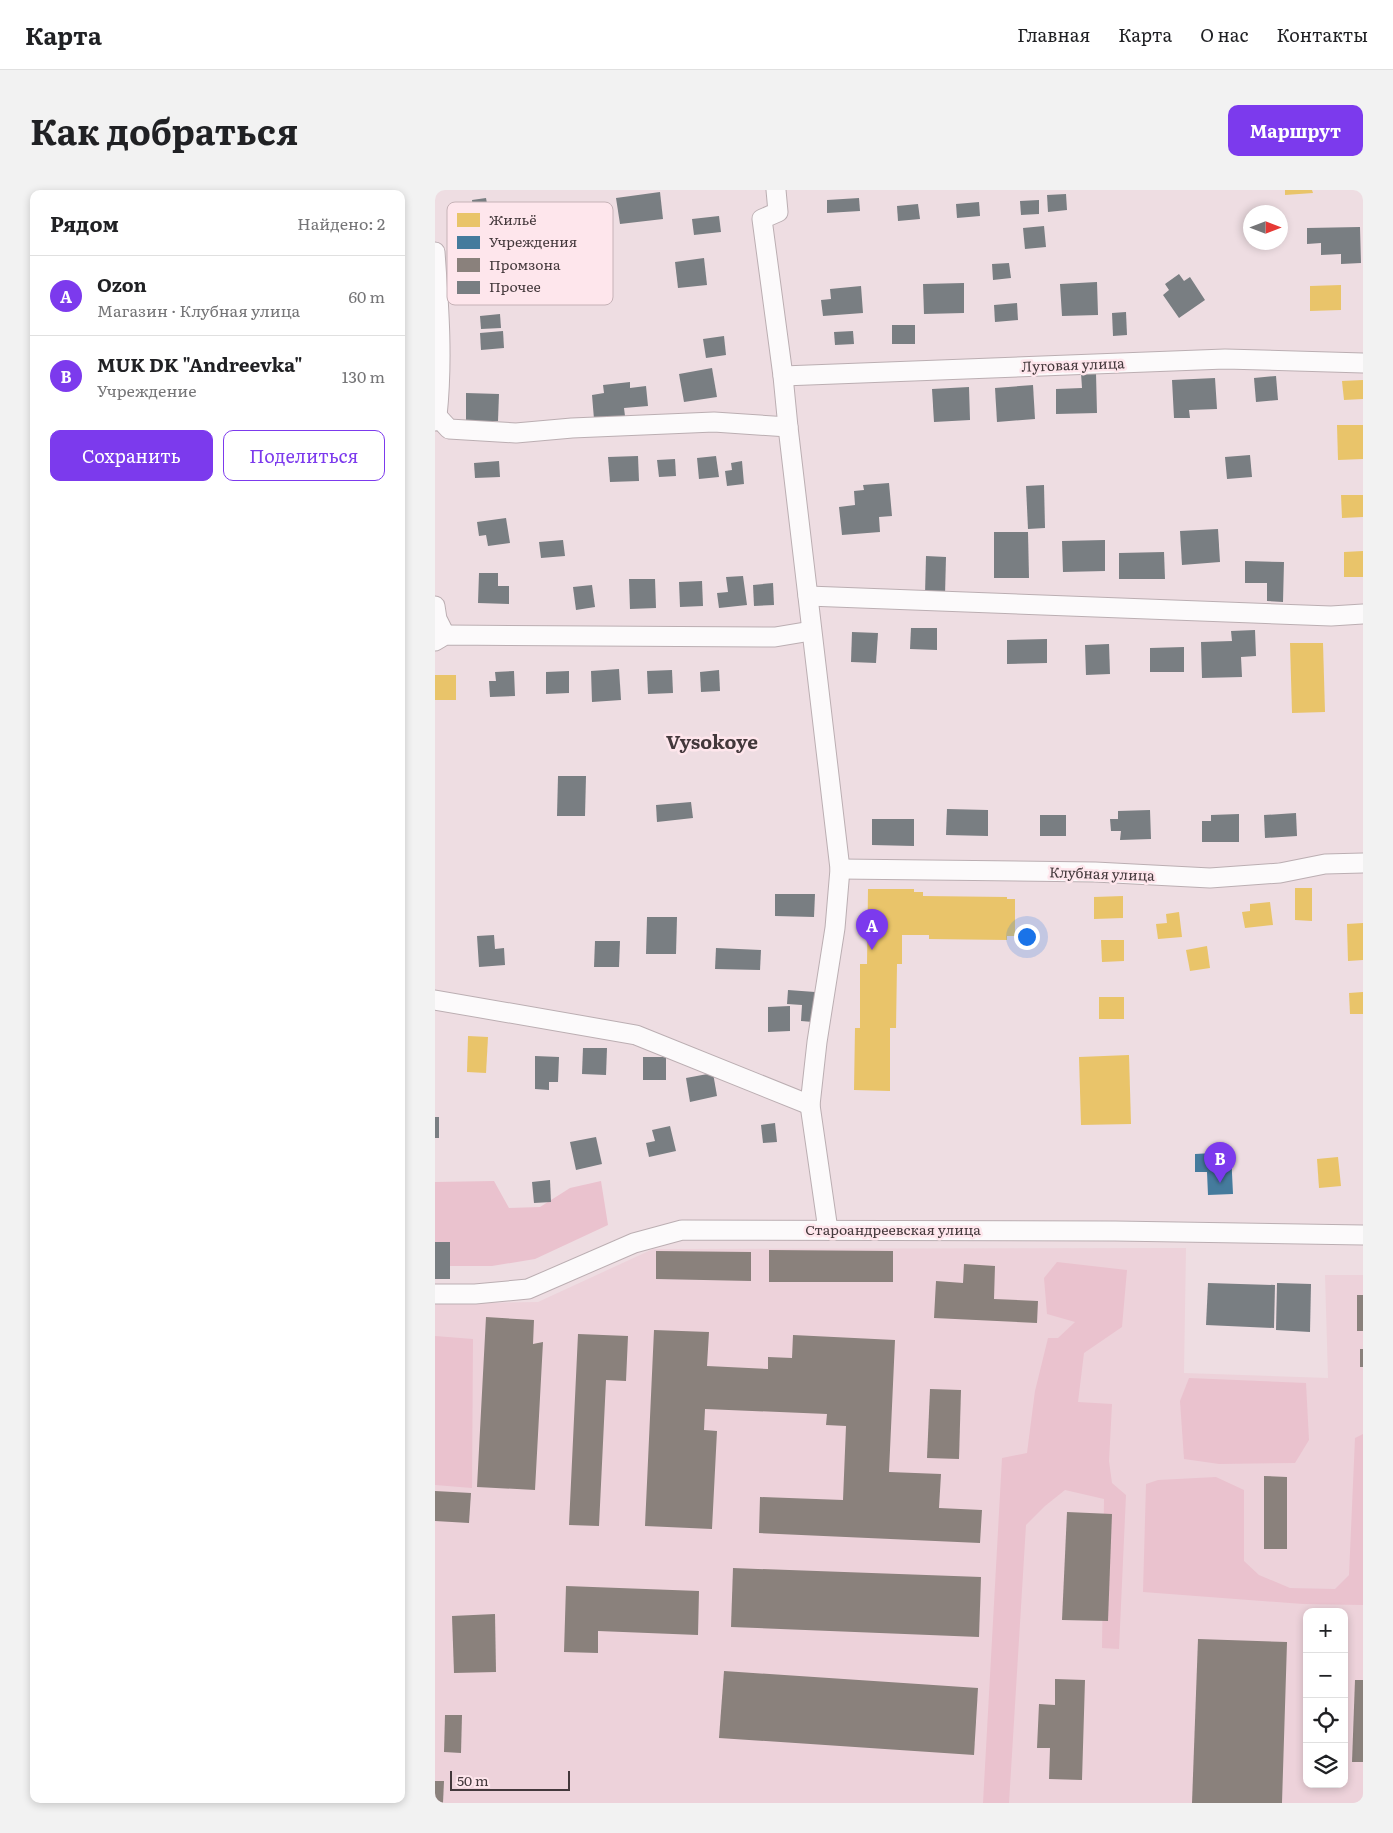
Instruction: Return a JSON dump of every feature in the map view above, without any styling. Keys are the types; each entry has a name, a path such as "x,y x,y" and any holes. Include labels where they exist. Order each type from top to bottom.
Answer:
{"street":[{"path":"776,190 778,212 762,219 783,376 787,427 840,869 835,928 817,1042 810,1105 829,1230"},
{"path":"435,252 441,326 441,382 436,417 449,429 516,433 571,428 715,422 787,427"},
{"name":"Луговая улица","path":"783,376 1225,360 1363,363"},
{"path":"808,596 1331,616 1363,614"},
{"path":"435,606 440,638 775,637 811,631"},
{"name":"Клубная улица","path":"840,869 1095,872 1210,878 1280,873 1325,864 1363,863"},
{"path":"435,1000 636,1035 810,1105"},
{"name":"Староандреевская улица","path":"435,1294 475,1294 529,1289 634,1243 682,1230 1363,1235"}],"shaded area":[{"path":"494,1181 509,1208 540,1207 570,1188 601,1181 608,1225 535,1259 492,1266 435,1266 435,1182"},
{"path":"1186,1248 1184,1373 1328,1378 1325,1275 1363,1275 1363,1803 435,1803 435,1304 538,1302 653,1249"},
{"path":"1057,1262 1127,1270 1122,1327 1084,1353 1078,1402 1112,1404 1109,1461 1112,1483 1126,1495 1119,1649 1102,1648 1104,1499 1065,1490 1026,1525 1009,1803 983,1803 1002,1458 1027,1453 1035,1391 1048,1338 1058,1338 1075,1322 1047,1314 1044,1278"},
{"path":"435,1336 473,1339 472,1488 435,1485"},
{"path":"1189,1378 1306,1383 1309,1440 1295,1463 1219,1464 1184,1459 1180,1401"},
{"path":"1363,1434 1363,1605 1303,1604 1143,1592 1146,1484 1158,1480 1216,1477 1244,1490 1244,1561 1259,1575 1290,1588 1335,1589 1349,1575 1355,1438"}],"building: Жильё":[{"path":"1285,190 1312,190 1313,193 1285,195"},
{"path":"1341,285 1341,310 1310,311 1310,286"},
{"path":"1363,380 1363,399 1344,400 1342,381"},
{"path":"1337,425 1363,425 1363,459 1338,460"},
{"path":"1341,495 1363,495 1363,517 1342,518"},
{"path":"1363,551 1363,577 1344,577 1344,552"},
{"path":"1290,643 1323,643 1325,712 1292,713"},
{"path":"435,675 456,675 456,700 435,700"},
{"path":"1295,888 1312,888 1312,921 1295,920"},
{"path":"868,889 914,889 914,892 923,892 923,896 1007,897 1007,899 1015,899 1015,936 1007,936 1007,940 929,939 929,935 902,935 902,964 897,964 896,1028 890,1028 890,1091 854,1090 855,1028 860,1028 860,964 867,964"},
{"path":"1123,896 1123,918 1094,919 1094,897"},
{"path":"1270,902 1273,925 1245,928 1242,912 1250,911 1250,904"},
{"path":"1179,912 1182,937 1158,939 1156,924 1167,923 1166,914"},
{"path":"1363,923 1363,960 1348,961 1347,924"},
{"path":"1101,940 1124,940 1124,961 1102,962"},
{"path":"1207,946 1210,968 1190,971 1186,950"},
{"path":"1363,992 1363,1014 1350,1014 1349,993"},
{"path":"1099,997 1124,997 1124,1019 1099,1019"},
{"path":"468,1036 488,1037 486,1073 467,1072"},
{"path":"1129,1055 1131,1124 1081,1125 1079,1057"},
{"path":"1338,1157 1341,1186 1319,1188 1317,1159"}],"building: Учреждения":[{"path":"1231,1152 1233,1194 1208,1195 1207,1172 1195,1172 1195,1154"}],"building: Промзона":[{"path":"769,1250 893,1251 893,1282 769,1282"},
{"path":"656,1251 751,1252 751,1281 656,1279"},
{"path":"964,1264 995,1266 994,1299 1038,1301 1037,1323 934,1318 936,1281 963,1283"},
{"path":"1357,1295 1363,1295 1363,1331 1357,1331"},
{"path":"486,1317 534,1320 533,1344 543,1342 535,1490 477,1487"},
{"path":"654,1330 709,1332 707,1366 768,1369 768,1357 792,1358 793,1335 895,1340 889,1472 941,1474 939,1508 982,1510 980,1543 759,1533 760,1497 843,1500 846,1426 826,1425 827,1414 705,1409 704,1430 717,1431 712,1529 645,1526"},
{"path":"578,1334 628,1336 626,1381 606,1380 599,1526 569,1525"},
{"path":"1360,1349 1363,1349 1363,1367 1360,1367"},
{"path":"930,1389 961,1390 959,1459 927,1458"},
{"path":"1264,1476 1287,1477 1287,1549 1264,1549"},
{"path":"435,1491 471,1493 469,1523 435,1521"},
{"path":"1067,1512 1112,1514 1108,1621 1062,1620"},
{"path":"733,1568 981,1577 979,1637 731,1627"},
{"path":"566,1586 699,1591 698,1635 598,1631 598,1653 564,1652"},
{"path":"495,1614 496,1672 454,1673 452,1616"},
{"path":"1198,1639 1287,1642 1282,1803 1192,1803"},
{"path":"724,1671 978,1688 974,1755 719,1738"},
{"path":"1055,1679 1085,1680 1082,1780 1049,1779 1050,1748 1037,1748 1039,1704 1055,1705"},
{"path":"1355,1680 1363,1680 1363,1762 1352,1762"},
{"path":"445,1715 462,1715 461,1753 444,1752"},
{"path":"435,1781 444,1781 443,1803 435,1803"}],"building: Прочее":[{"path":"660,192 663,219 620,224 616,198"},
{"path":"1066,194 1067,210 1048,212 1047,195"},
{"path":"486,198 487,202 472,202 472,200"},
{"path":"859,198 860,211 827,213 827,200"},
{"path":"1039,200 1039,214 1021,215 1020,201"},
{"path":"979,202 980,216 957,218 956,204"},
{"path":"918,204 920,219 898,221 897,206"},
{"path":"719,216 721,232 694,235 692,219"},
{"path":"1044,226 1046,247 1025,249 1023,228"},
{"path":"1360,227 1361,263 1341,264 1341,254 1321,255 1321,243 1307,244 1307,228"},
{"path":"704,258 707,285 678,288 675,262"},
{"path":"1009,263 1011,278 993,280 992,264"},
{"path":"1179,274 1184,281 1190,277 1205,300 1179,318 1163,295 1169,290 1165,284"},
{"path":"1097,282 1098,315 1062,316 1060,284"},
{"path":"964,283 964,313 924,314 923,284"},
{"path":"861,286 863,313 823,316 821,300 831,299 830,289"},
{"path":"1017,303 1018,320 995,322 994,305"},
{"path":"1126,312 1127,335 1113,336 1112,313"},
{"path":"500,314 501,328 481,329 480,316"},
{"path":"892,325 915,325 915,344 892,344"},
{"path":"503,331 504,348 481,350 480,333"},
{"path":"853,331 854,344 835,345 834,332"},
{"path":"724,336 726,355 706,358 703,339"},
{"path":"712,368 717,397 684,402 679,374"},
{"path":"1081,373 1096,373 1097,413 1056,414 1056,389 1082,388"},
{"path":"1276,376 1278,400 1256,402 1254,378"},
{"path":"1215,378 1217,409 1189,410 1190,418 1174,418 1172,380"},
{"path":"630,382 630,388 646,386 648,406 624,408 625,416 594,419 592,395 604,393 603,385"},
{"path":"1033,385 1035,419 997,422 995,388"},
{"path":"969,387 970,420 934,422 932,389"},
{"path":"466,393 499,394 498,421 466,421"},
{"path":"1250,455 1252,477 1227,479 1225,457"},
{"path":"638,456 639,481 610,482 608,457"},
{"path":"716,456 719,477 699,479 697,458"},
{"path":"675,459 676,476 659,477 657,460"},
{"path":"499,461 500,477 475,478 474,463"},
{"path":"742,461 744,484 727,486 725,471 732,470 731,463"},
{"path":"889,483 892,516 879,517 880,532 842,535 839,507 855,505 854,491 864,490 863,485"},
{"path":"1044,485 1045,528 1028,529 1026,486"},
{"path":"506,518 510,543 488,546 486,535 479,536 477,522"},
{"path":"1218,529 1220,562 1182,565 1180,531"},
{"path":"994,532 1028,532 1029,578 994,578"},
{"path":"563,540 565,556 541,558 539,542"},
{"path":"1105,540 1105,571 1063,572 1062,541"},
{"path":"1164,552 1165,579 1119,579 1119,553"},
{"path":"926,556 946,557 945,595 925,594"},
{"path":"1245,561 1284,562 1283,602 1267,601 1267,583 1245,583"},
{"path":"479,573 498,573 498,586 509,586 509,604 478,603"},
{"path":"743,576 747,605 719,608 717,593 728,592 726,577"},
{"path":"629,579 655,579 656,608 630,609"},
{"path":"702,581 703,606 680,607 679,582"},
{"path":"773,583 774,605 754,606 753,585"},
{"path":"592,585 595,607 576,610 573,587"},
{"path":"911,628 937,628 937,650 910,649"},
{"path":"1255,630 1256,656 1241,657 1242,677 1202,678 1201,642 1232,641 1231,631"},
{"path":"852,632 878,633 876,663 851,662"},
{"path":"1047,639 1047,663 1007,664 1007,640"},
{"path":"1109,644 1110,674 1086,675 1085,645"},
{"path":"1184,647 1184,672 1150,672 1150,648"},
{"path":"619,669 621,700 592,702 591,671"},
{"path":"672,670 673,693 648,694 647,671"},
{"path":"719,670 720,691 701,692 700,672"},
{"path":"514,671 515,696 490,697 489,681 496,681 495,672"},
{"path":"569,671 569,693 546,694 546,672"},
{"path":"558,776 586,776 585,816 557,816"},
{"path":"691,802 693,818 657,822 656,805"},
{"path":"947,809 988,810 988,836 946,835"},
{"path":"1150,810 1151,839 1120,840 1121,831 1111,831 1110,819 1118,819 1118,811"},
{"path":"1296,813 1297,836 1265,838 1264,815"},
{"path":"1239,814 1239,842 1202,842 1202,821 1211,821 1211,815"},
{"path":"1040,815 1066,815 1066,836 1040,836"},
{"path":"872,819 914,819 914,846 872,845"},
{"path":"775,894 815,894 814,917 775,916"},
{"path":"647,917 677,917 676,954 646,954"},
{"path":"494,935 495,949 504,948 505,965 479,967 477,936"},
{"path":"595,941 620,941 619,967 594,967"},
{"path":"716,948 761,950 760,970 715,969"},
{"path":"788,990 815,992 813,1022 801,1021 802,1005 787,1004"},
{"path":"790,1006 790,1031 768,1032 768,1007"},
{"path":"583,1048 607,1048 606,1075 582,1074"},
{"path":"535,1056 559,1057 558,1082 549,1082 549,1090 535,1089"},
{"path":"643,1057 666,1057 666,1080 643,1080"},
{"path":"713,1073 717,1096 690,1102 686,1078"},
{"path":"435,1117 439,1117 439,1138 435,1138"},
{"path":"775,1123 777,1142 763,1143 761,1125"},
{"path":"670,1126 676,1151 649,1157 646,1143 655,1141 652,1130"},
{"path":"596,1137 602,1164 576,1170 570,1142"},
{"path":"550,1180 551,1202 534,1203 532,1182"},
{"path":"435,1242 450,1242 450,1279 435,1279"},
{"path":"1208,1283 1275,1285 1274,1328 1206,1325"},
{"path":"1277,1283 1311,1284 1310,1332 1276,1330"}],"place":[{"name":"Ozon","path":"872,950"},
{"name":"MUK DK \"Andreevka\"","path":"1220,1183"}],"district":[{"name":"Vysokoye","path":"712,742"}]}
